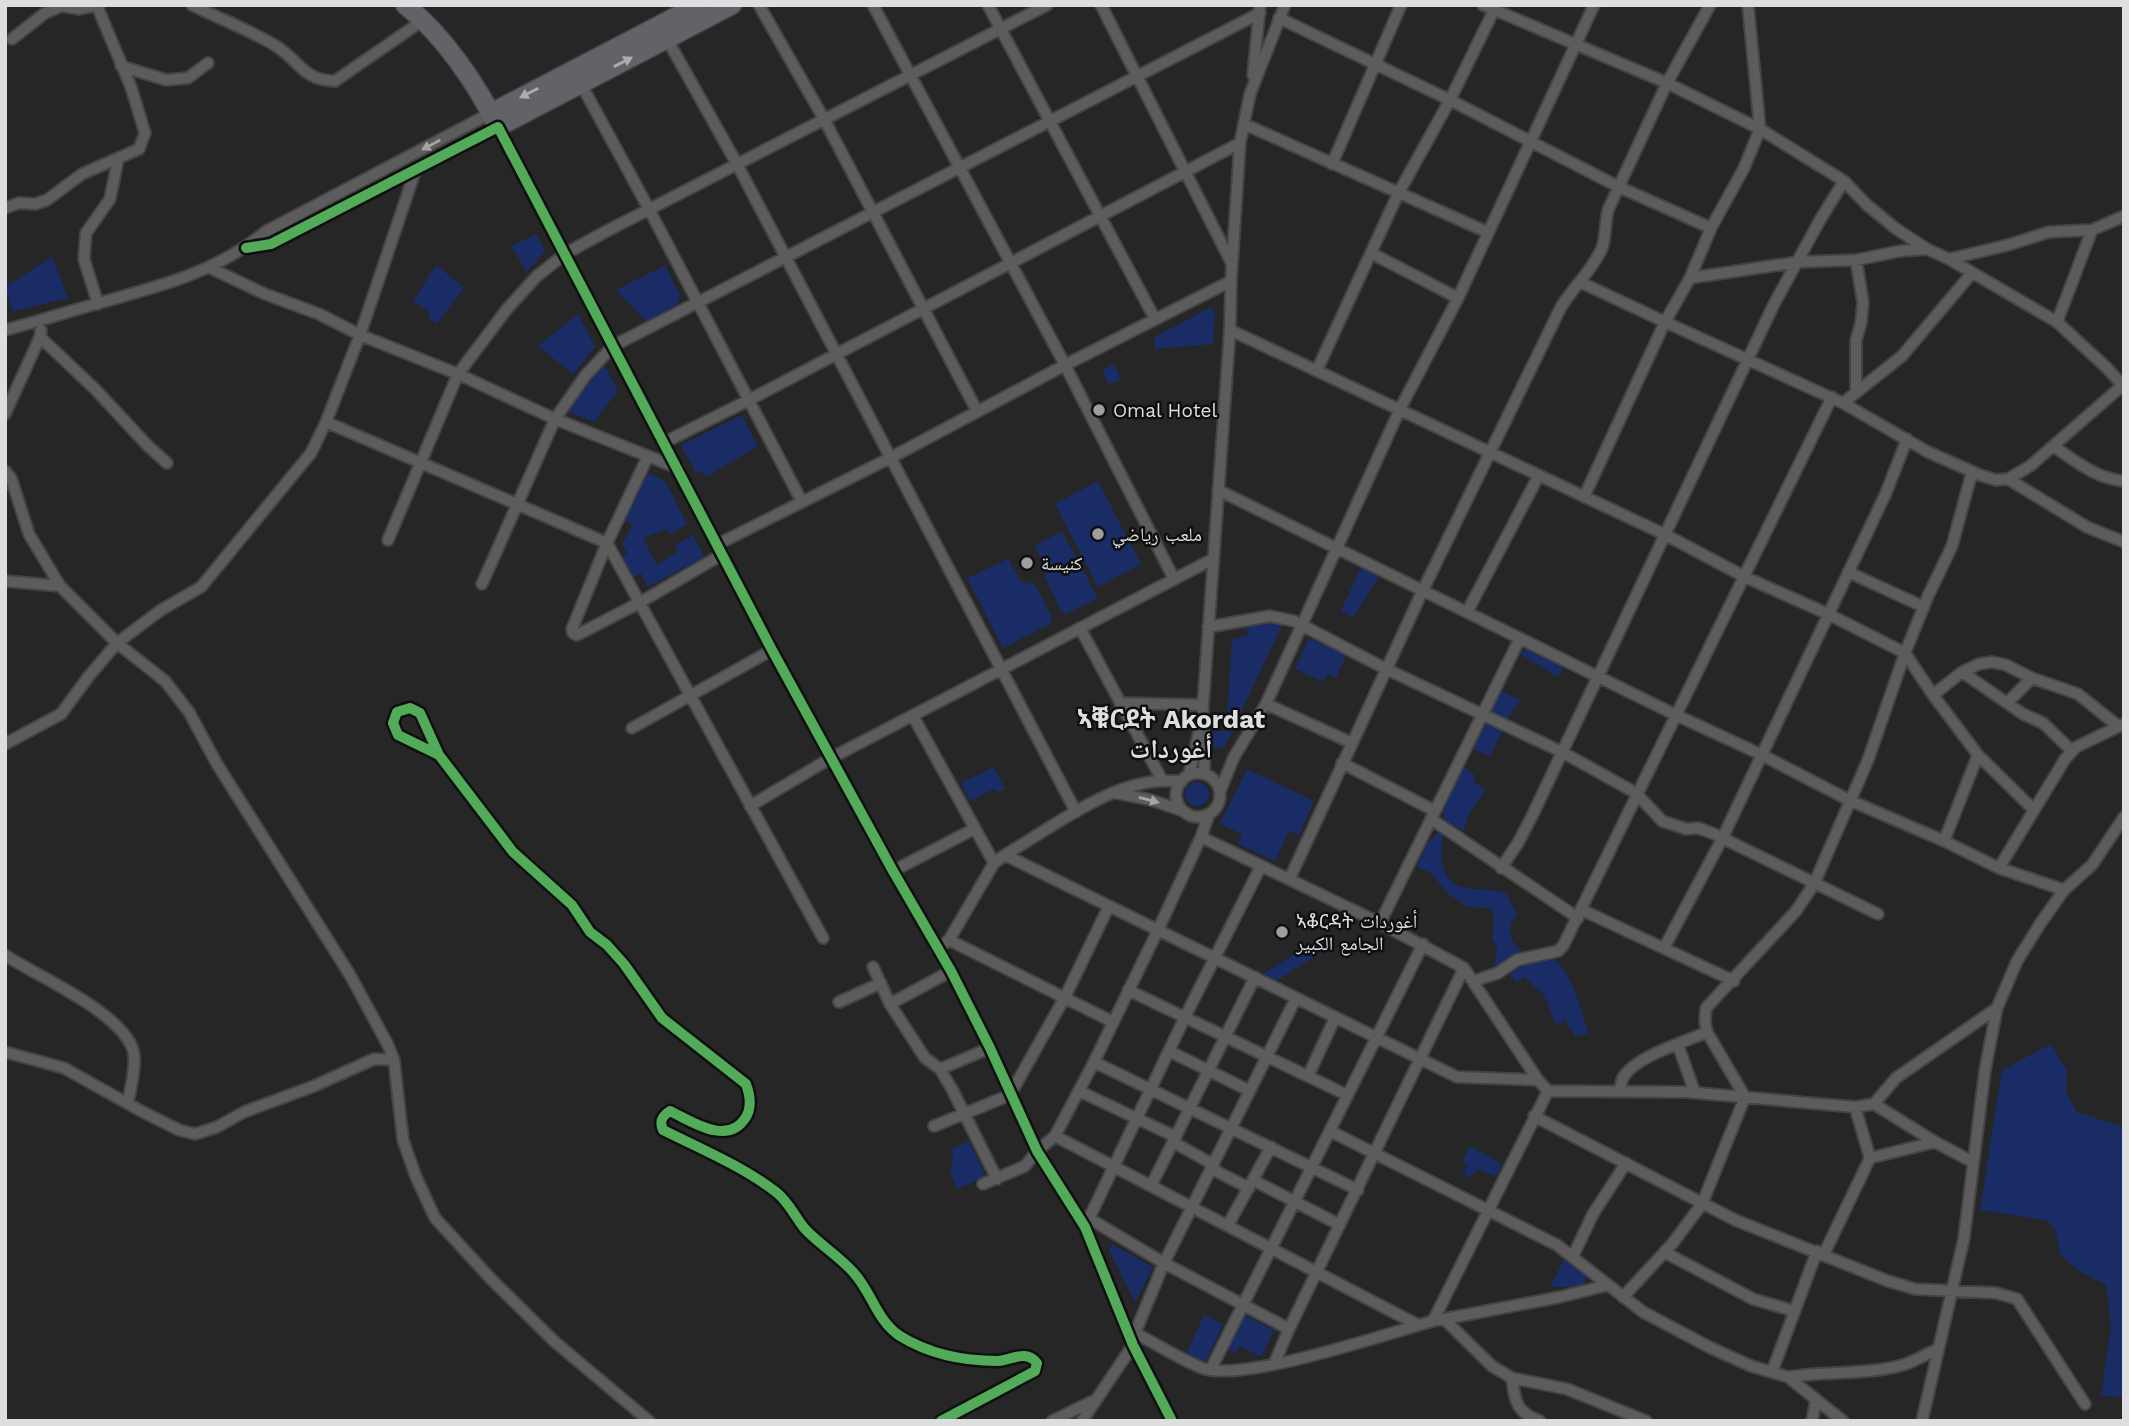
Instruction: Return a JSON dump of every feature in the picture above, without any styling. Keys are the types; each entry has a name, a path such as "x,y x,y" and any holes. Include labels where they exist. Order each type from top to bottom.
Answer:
{"main road":[{"path":"405,5 463,68 494,120"},
{"path":"494,120 698,5"},
{"path":"494,120 581,84 732,5"}],"street":[{"path":"192,5 275,46 308,76 335,82 422,21"},
{"path":"759,5 824,120 977,411"},
{"path":"873,5 1012,263 1174,579"},
{"path":"988,5 1155,319"},
{"path":"388,540 458,374 507,309 537,276 565,254 649,209 1047,5"},
{"path":"1101,5 1232,265"},
{"path":"1250,94 1285,5"},
{"path":"1332,164 1401,5"},
{"path":"983,1184 1024,1167 1037,1151 1055,1136 1079,1091 1158,930 1209,814 1218,804 1220,791 1234,757 1266,704 1400,409 1458,298 1594,5"},
{"path":"1290,878 1423,590 1561,307 1591,269 1602,246 1608,210 1667,83 1710,5"},
{"path":"1584,496 1606,454 1664,323 1690,278 1711,228 1744,168 1760,129 1748,5"},
{"path":"5,208 19,203 35,204 47,200 82,174 139,149 145,133 131,87 98,6 79,9 62,6 45,13 12,39"},
{"path":"1317,369 1398,194 1450,100 1488,8 1667,83 1760,129 1844,181 1895,228 1927,249 2057,322 2108,368 2123,386 2030,466 2007,479 1996,480 1972,472 1832,397 1664,323 1580,282"},
{"path":"482,584 555,419 585,376 613,346 1138,77 1260,9"},
{"path":"1220,791 1218,785 1207,775 1202,719 1230,330 1240,143 1250,94 1260,9"},
{"path":"1279,18 1450,100 1619,187 1711,228"},
{"path":"667,39 787,258 1076,812"},
{"path":"121,66 166,80 188,78 208,63"},
{"path":"581,84 802,502"},
{"path":"246,248 271,244 416,169 494,120"},
{"path":"5,330 161,286 211,268 246,248 265,232 494,120"},
{"path":"494,120 772,650 951,971 1037,1151 1088,1223 1133,1337 1172,1421"},
{"path":"1244,124 1487,232"},
{"path":"665,442 1240,143"},
{"path":"98,304 84,259 86,233 110,199 118,160"},
{"path":"5,744 61,714 117,643 161,610 187,597 207,581 311,453 360,335 416,169"},
{"path":"1501,868 1518,843 1774,304 1844,181"},
{"path":"1949,259 2049,232 2092,230 2124,216"},
{"path":"2057,322 2092,230"},
{"path":"1690,278 1798,262 1856,260 1900,251 1927,249"},
{"path":"1371,253 1458,298"},
{"path":"1856,260 1863,302 1856,340 1856,391"},
{"path":"211,268 265,294 308,309 360,335 458,374 555,419 678,468"},
{"path":"1843,403 1902,356 1972,273"},
{"path":"648,456 607,543 572,629 577,635 639,603 721,549 802,502 1231,281"},
{"path":"5,414 40,337 41,321"},
{"path":"1230,330 1666,535 1745,577 1906,653 1933,695 1978,754 2033,809"},
{"path":"40,337 96,389 167,463"},
{"path":"1474,981 1498,973 1517,960 1558,951 1563,946 1832,397"},
{"path":"326,422 607,543 823,937"},
{"path":"1664,948 1722,839 1886,494 1907,439"},
{"path":"2053,446 2093,474 2124,481"},
{"path":"5,471 11,478 29,534 60,586 117,643 165,681 189,712 216,764 350,975 394,1060 403,1140 435,1218 492,1280 555,1342 649,1421"},
{"path":"1745,1097 1707,1032 1706,1008 1714,997 1734,981 1796,911 1814,884 1868,760 1924,607 1952,546 1972,472"},
{"path":"1467,612 1539,475"},
{"path":"2007,479 2087,527 2124,541"},
{"path":"1218,490 1849,800 1999,868 2064,890"},
{"path":"750,806 831,758 1213,559"},
{"path":"1848,572 1924,607"},
{"path":"5,581 60,586"},
{"path":"1208,627 1270,616 1285,618 1562,752 1636,793 1662,821 1686,829 1698,828 1878,914"},
{"path":"1080,628 1162,780"},
{"path":"1380,923 1520,638"},
{"path":"632,728 772,650"},
{"path":"1933,695 1962,672 1979,664 1992,662 2078,694 2121,725 2072,751 2033,809 1999,868"},
{"path":"1962,672 2007,703 2043,723 2072,751"},
{"path":"2007,703 2032,678"},
{"path":"1121,703 1203,705"},
{"path":"1266,704 1352,743"},
{"path":"439,755 398,735 393,723 397,712 410,708 420,713 439,755 513,852 572,905 590,932 607,944 624,964 662,1018 746,1084 750,1095 747,1116 732,1130 691,1125 670,1111 662,1118 660,1124 663,1130 729,1163 777,1193 789,1204 804,1227 858,1276 886,1325 900,1335 948,1356 997,1361 1023,1355 1032,1357 1037,1363 1035,1371 941,1421"},
{"path":"913,716 994,863"},
{"path":"1183,811 1177,802 1176,792 1185,778 1202,719"},
{"path":"1944,841 1978,754"},
{"path":"937,949 949,940 994,863 1005,855 1114,792 1144,782 1207,775 1234,757"},
{"path":"1342,763 1433,815 1501,868 1580,914 1664,948 1734,981"},
{"path":"1114,792 1151,800 1195,817 1209,814"},
{"path":"1922,1421 1964,1238 1984,1070 1997,1008 2017,961 2064,890 2092,865 2124,817"},
{"path":"893,871 974,829"},
{"path":"1201,837 1423,944 1464,968 1548,1091 1695,1093 1855,1107 1874,1104 1896,1078 1997,1008"},
{"path":"1005,855 1457,1077 1538,1080"},
{"path":"1088,1223 1185,1017 1261,866"},
{"path":"934,1126 1010,1095 1065,997 1109,906"},
{"path":"949,940 1113,1022"},
{"path":"1211,1369 1423,944"},
{"path":"5,955 39,977 77,995 128,1037 134,1055 128,1103"},
{"path":"873,967 890,1004 925,1058 940,1069 997,1179"},
{"path":"1274,1364 1464,968"},
{"path":"890,1004 951,971"},
{"path":"1152,1185 1255,977"},
{"path":"839,1002 881,983"},
{"path":"1128,990 1347,1095"},
{"path":"1082,1421 1133,1337 1164,1264 1296,998"},
{"path":"1308,1076 1335,1018"},
{"path":"1620,1091 1626,1072 1644,1059 1707,1032"},
{"path":"1678,1045 1695,1093"},
{"path":"940,1069 990,1048"},
{"path":"1169,1051 1250,1091"},
{"path":"5,1052 64,1068 180,1130 195,1134 218,1127 244,1112 314,1086 374,1059 394,1060"},
{"path":"1094,1062 1358,1190"},
{"path":"1079,1091 1175,1139 1213,1167 1295,1201 1340,1225"},
{"path":"1438,1320 1488,1209 1548,1091"},
{"path":"1623,1297 1664,1252 1702,1204 1745,1097"},
{"path":"1874,1104 1973,1162"},
{"path":"1772,1372 1794,1311 1820,1253 1870,1157 1855,1107"},
{"path":"1534,1116 1735,1220 1888,1281 1915,1289 1996,1293 2017,1299 2085,1404"},
{"path":"1330,1131 1520,1224 1573,1256 1643,1312 1751,1366 1788,1377 1843,1421"},
{"path":"1055,1136 1418,1325"},
{"path":"1870,1157 1935,1142"},
{"path":"1228,1225 1271,1147"},
{"path":"1573,1256 1593,1214 1626,1163"},
{"path":"1088,1223 1289,1329"},
{"path":"1664,1252 1753,1299 1794,1311"},
{"path":"1133,1337 1204,1369 1247,1369 1311,1356 1438,1320 1608,1285"},
{"path":"1438,1320 1493,1366 1512,1378 1567,1389 1646,1421"},
{"path":"1788,1377 1902,1365 1938,1349"},
{"path":"1512,1378 1519,1409 1527,1416 1540,1421"},
{"path":"1812,1421 1816,1399"},
{"path":"1052,1421 1093,1401"}],"shaded area":[{"path":"536,234 545,251 527,272 511,246"},
{"path":"52,257 68,298 13,311 5,287"},
{"path":"436,265 464,288 437,324 430,319 429,312 413,302"},
{"path":"665,265 680,296 678,304 646,321 616,290"},
{"path":"1209,308 1215,312 1213,344 1155,349 1155,337"},
{"path":"578,314 595,347 573,374 538,346"},
{"path":"604,364 618,391 594,422 567,411"},
{"path":"1114,364 1121,380 1109,384 1102,370"},
{"path":"742,415 758,446 706,477 702,471 696,474 681,445"},
{"path":"646,472 665,481 687,524 670,535 666,529 643,538 657,565 678,551 675,545 693,535 704,557 648,587 641,573 632,577 621,557 627,553 622,544 633,525 624,520"},
{"name":"ملعب رياضي","path":"1098,481 1141,564 1098,587 1055,504"},
{"path":"1062,531 1098,598 1066,614 1062,613 1044,576 1047,571 1035,546"},
{"path":"1008,559 1021,581 1026,584 1033,581 1052,617 1050,624 1003,648 967,578"},
{"path":"1361,567 1379,576 1353,618 1341,611"},
{"path":"1269,618 1282,625 1224,748 1212,747 1213,731 1226,731 1232,640 1248,635 1246,624"},
{"path":"1309,638 1346,655 1336,678 1327,674 1324,682 1295,669"},
{"path":"1527,649 1563,667 1558,677 1520,654"},
{"path":"1501,691 1520,700 1506,721 1490,712"},
{"path":"1487,722 1503,730 1490,757 1473,748"},
{"path":"994,767 1005,789 998,792 993,789 970,801 961,783"},
{"path":"1463,767 1474,774 1474,783 1486,789 1471,810 1463,831 1444,819 1444,805"},
{"path":"1247,769 1314,801 1299,835 1289,831 1275,861 1238,844 1242,834 1220,824"},
{"path":"1197,782 1206,785 1209,794 1206,803 1197,806 1188,803 1185,794 1188,785"},
{"path":"1438,833 1443,834 1443,867 1451,880 1467,888 1506,893 1517,914 1511,924 1510,934 1514,943 1523,950 1506,959 1494,971 1497,946 1492,938 1493,912 1487,908 1468,907 1447,893 1431,873 1417,866 1428,842"},
{"path":"1328,934 1334,944 1276,981 1261,975"},
{"path":"1553,958 1570,981 1588,1033 1576,1037 1565,1020 1556,1025 1544,995 1524,977 1517,982 1509,975 1525,965"},
{"path":"2051,1044 2067,1071 2066,1093 2077,1112 2124,1127 2124,1397 2101,1396 2111,1327 2106,1285 2081,1272 2061,1256 2055,1229 2046,1220 1980,1210 2002,1070"},
{"path":"969,1141 986,1177 957,1189 950,1173 953,1156 951,1149"},
{"path":"1470,1146 1502,1164 1496,1176 1477,1169 1470,1178 1463,1174 1468,1165 1462,1161"},
{"path":"1112,1244 1153,1267 1135,1303 1109,1250"},
{"path":"1564,1259 1586,1272 1587,1277 1582,1287 1550,1287"},
{"path":"1204,1315 1223,1324 1205,1363 1186,1354"},
{"path":"1244,1315 1274,1330 1261,1357 1240,1346 1236,1353 1227,1349"}],"cycle path":[{"path":"246,248 271,244 498,127 772,650 951,971 1037,1151 1085,1227 1133,1345 1172,1421"},
{"path":"439,755 398,735 393,723 397,712 410,708 420,713 439,755 513,852 572,905 590,932 607,945 624,964 662,1018 746,1084 749,1109 738,1126 720,1131 709,1129 670,1111 662,1119 663,1130 735,1166 781,1196 805,1229 853,1272 885,1322 900,1336 923,1348 960,1358 998,1361 1024,1356 1037,1363 1035,1371 941,1421"}],"place":[{"name":"Omal Hotel","path":"1099,410"},
{"name":"ملعب رياضي","path":"1098,534"},
{"name":"كنيسة","path":"1027,563"},
{"name":"ኣቆርዳት أغوردات الجامع الكبير","path":"1282,932"}],"district":[{"name":"ኣቑርደት Akordat أغوردات","path":"1171,734"}]}
